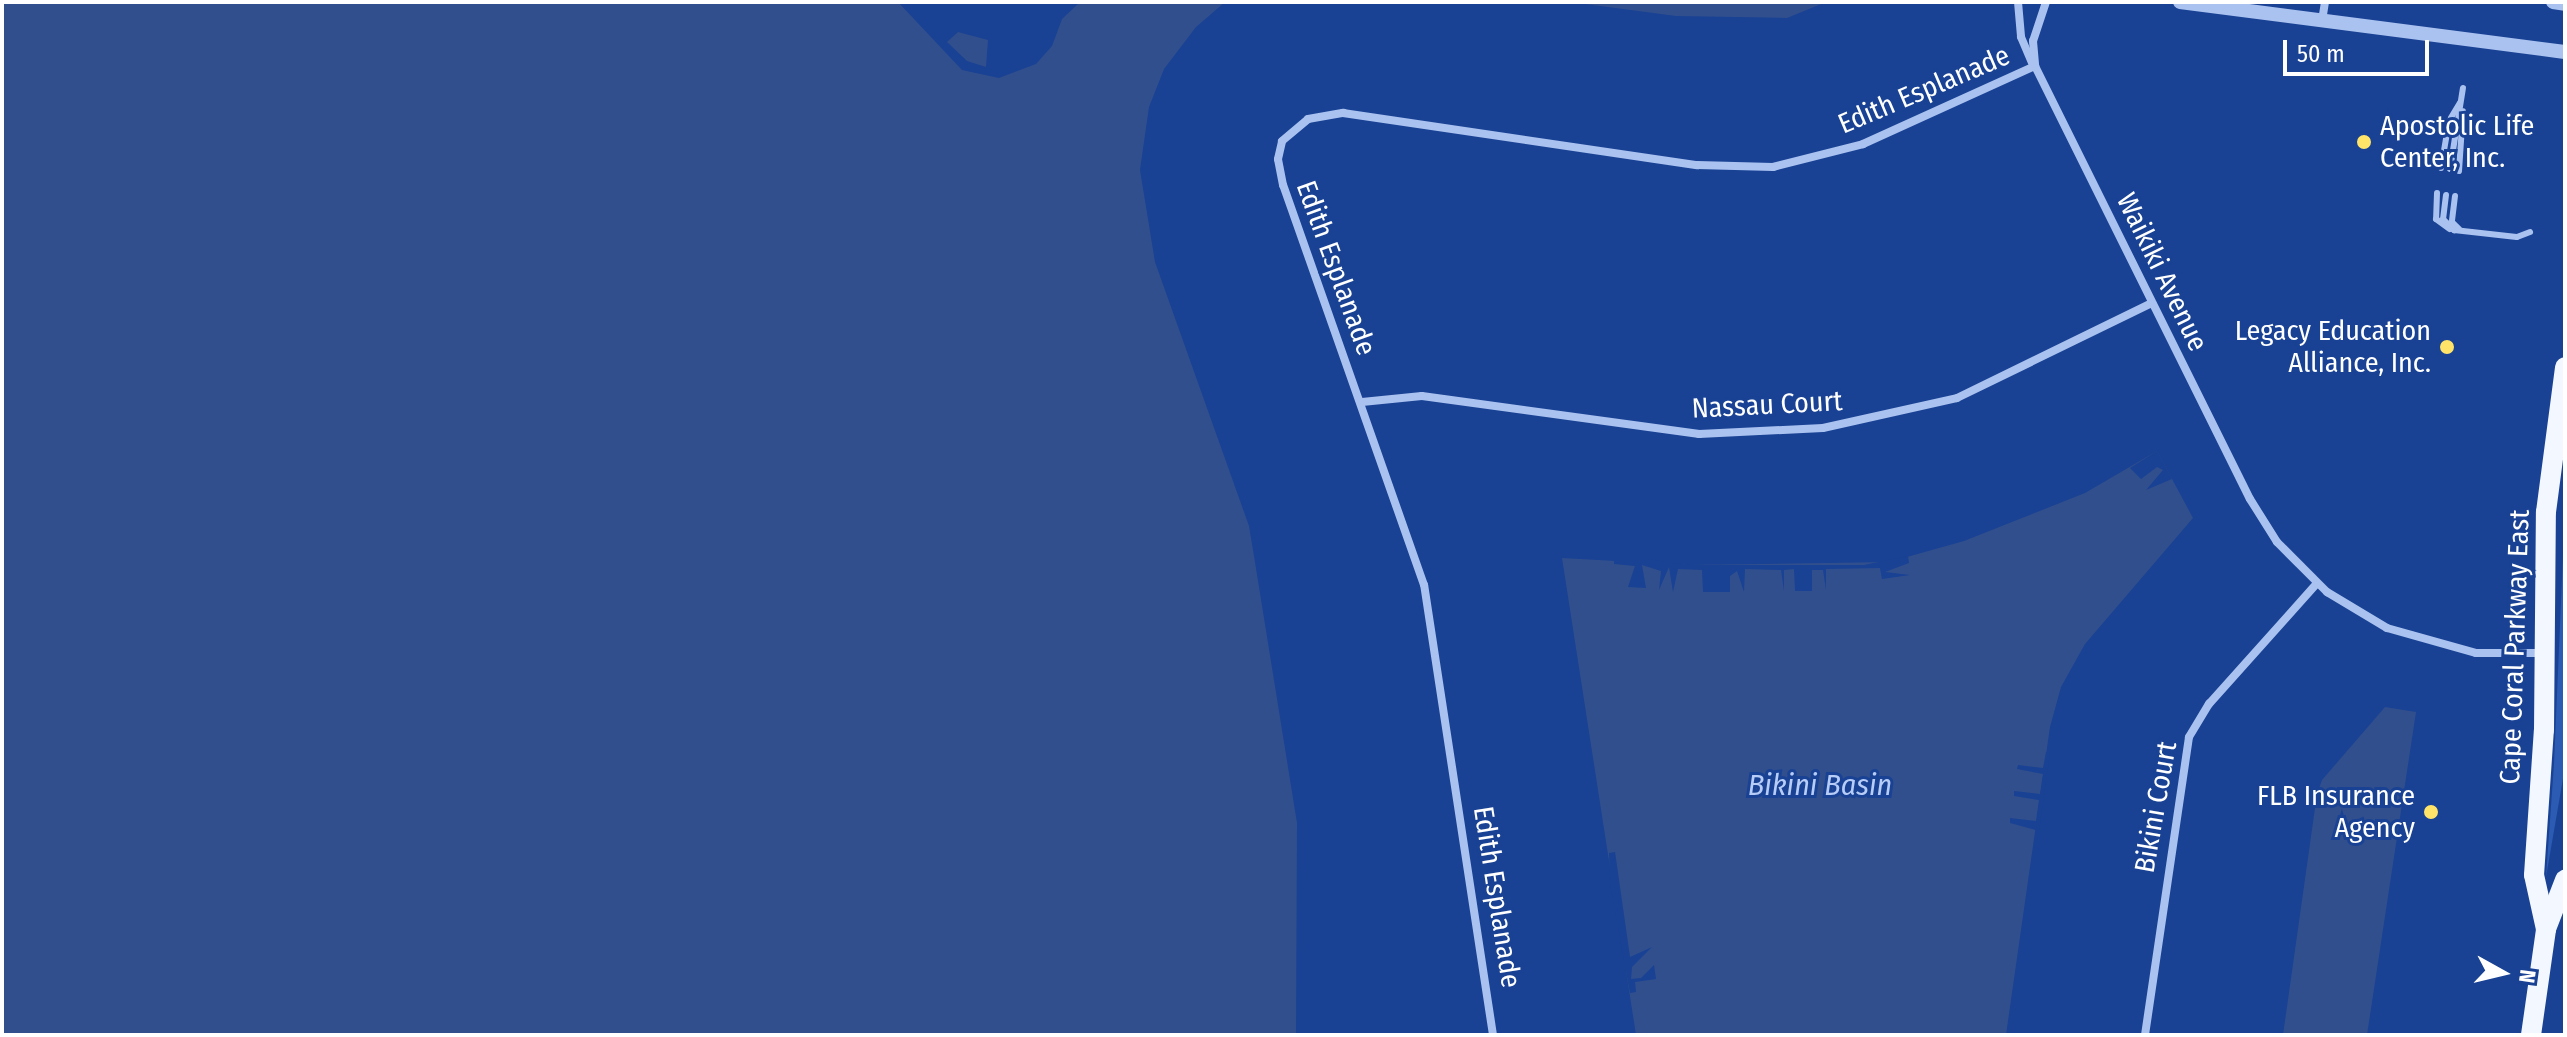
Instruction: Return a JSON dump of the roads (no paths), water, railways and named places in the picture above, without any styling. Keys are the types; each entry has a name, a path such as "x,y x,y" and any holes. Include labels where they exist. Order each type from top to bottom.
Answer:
{"main road":[{"name":"Cape Coral Parkway East","path":"2546,929 2534,875 2545,653 2546,512 2565,367"},
{"name":"Cape Coral Parkway East","path":"2531,1035 2546,929 2565,880"}],"street":[{"name":"Waikiki Avenue","path":"2018,2 2021,37 2250,499 2277,542 2317,583 2362,615 2432,643 2476,653 2545,653"},
{"path":"2035,66 2033,41 2046,2"},
{"path":"2180,2 2322,23 2565,52"},
{"path":"2322,23 2325,2"},
{"path":"2553,2 2565,4"},
{"name":"Edith Esplanade","path":"1493,1035 1424,585 1278,168 1282,141 1301,122 1343,113 1697,165 1773,167 1863,144 2035,66"},
{"name":"Nassau Court","path":"1362,402 1422,396 1699,434 1823,428 1957,398 2152,303"},
{"name":"Bikini Court","path":"2145,1035 2189,737 2209,704 2317,583"}],"lane":[{"path":"2450,169 2463,88"},
{"path":"2441,168 2449,121 2461,101"},
{"path":"2459,171 2461,101"},
{"path":"2437,193 2436,219 2454,230 2517,237 2530,232"},
{"path":"2446,195 2443,219 2454,230"},
{"path":"2455,196 2452,222 2463,232"}],"water":[{"path":"2,2 898,2 962,70 999,78 1036,64 1052,46 1062,19 1080,2 1225,2 1196,27 1164,69 1149,107 1140,170 1155,262 1249,526 1297,823 1296,1035 2,1035"},
{"path":"1570,2 1826,2 1787,18 1676,16"},
{"path":"958,32 988,40 986,67 967,61 947,42"},
{"name":"Bikini Basin","path":"2157,451 2193,518 2085,644 2061,687 2050,727 2006,1035 1636,1035 1562,558 1688,565 1889,562 1964,541 2085,493"},
{"path":"2385,707 2416,712 2367,1035 2283,1035 2317,794 2322,780"}],"place":[{"name":"Apostolic Life Center, Inc.","path":"2364,142"},
{"name":"Legacy Education Alliance, Inc.","path":"2447,347"},
{"name":"FLB Insurance Agency","path":"2431,812"}]}
